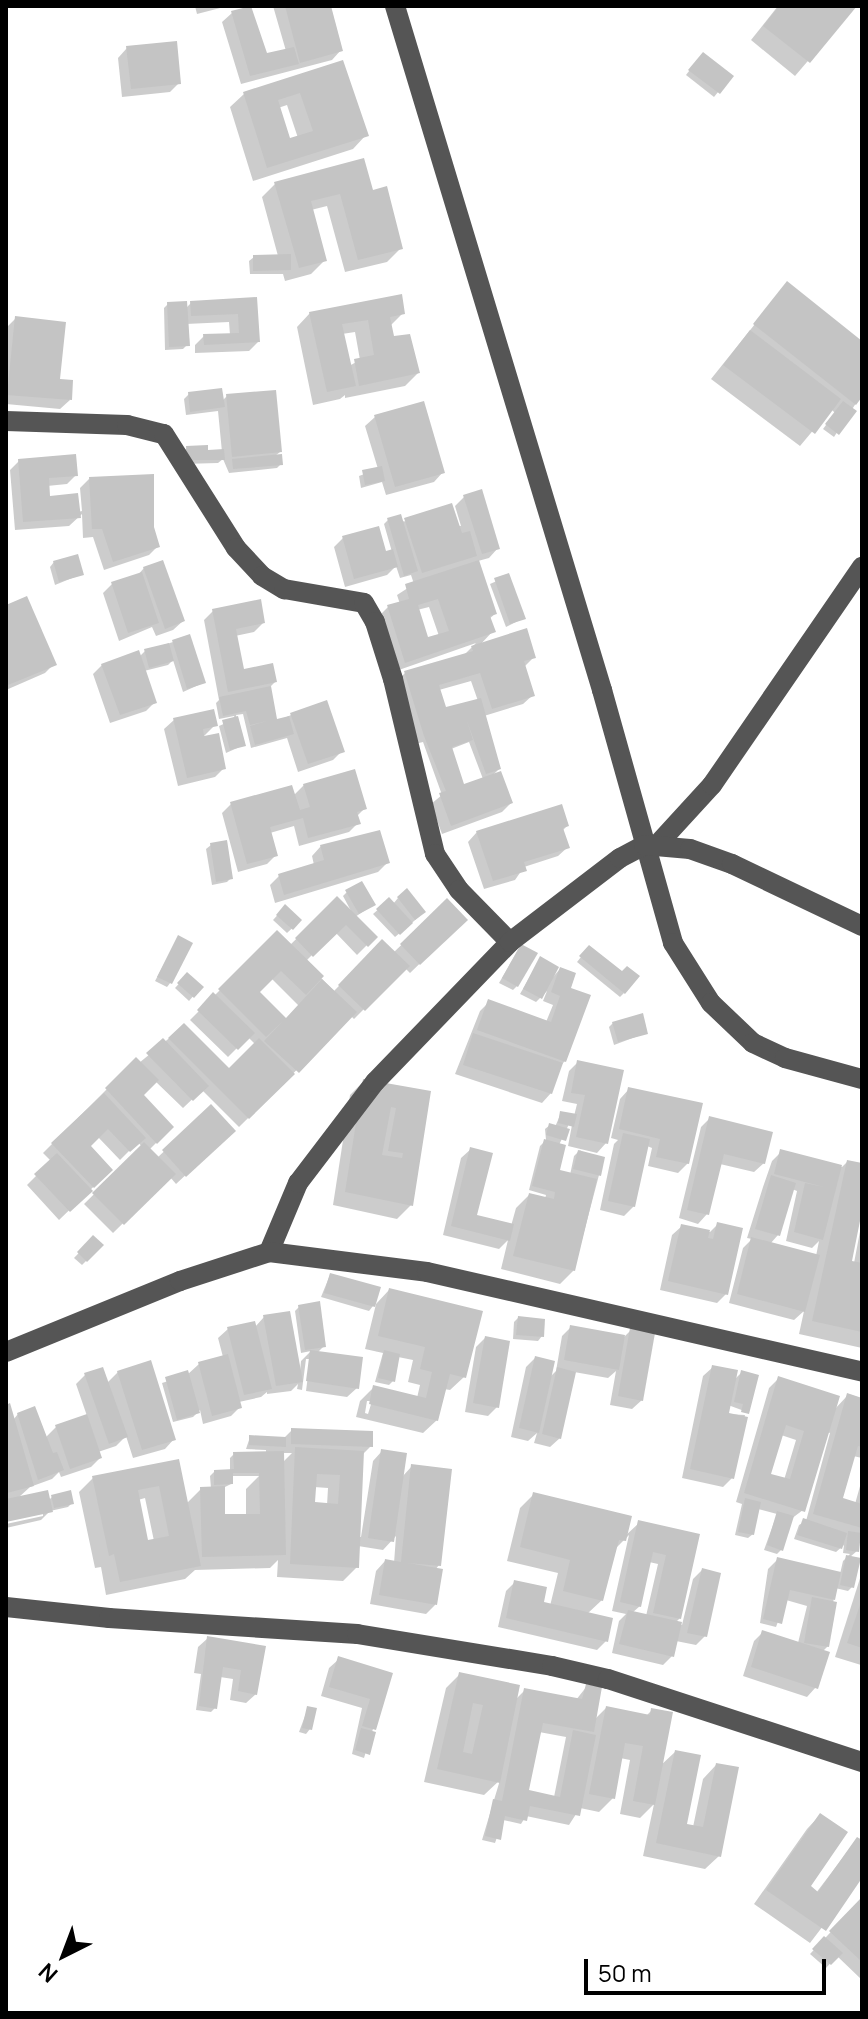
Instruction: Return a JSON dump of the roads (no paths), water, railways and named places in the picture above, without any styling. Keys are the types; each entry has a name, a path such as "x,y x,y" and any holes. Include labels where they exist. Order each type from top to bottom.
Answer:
{"street":[{"path":"395,6 650,845 673,943 711,1003 741,1034 766,1051 862,1079"},
{"path":"6,421 127,425 164,434 236,548 262,576 292,591 364,603 375,622 393,679 435,854 459,890 510,942"},
{"path":"269,1252 298,1183 375,1082 510,942 594,875 650,845 681,823 712,785 862,567"},
{"path":"650,845 712,856 862,926"},
{"path":"6,1352 180,1281 269,1252 427,1272 862,1372"},
{"path":"6,1607 109,1618 357,1634 552,1666 608,1679 862,1762"}]}
